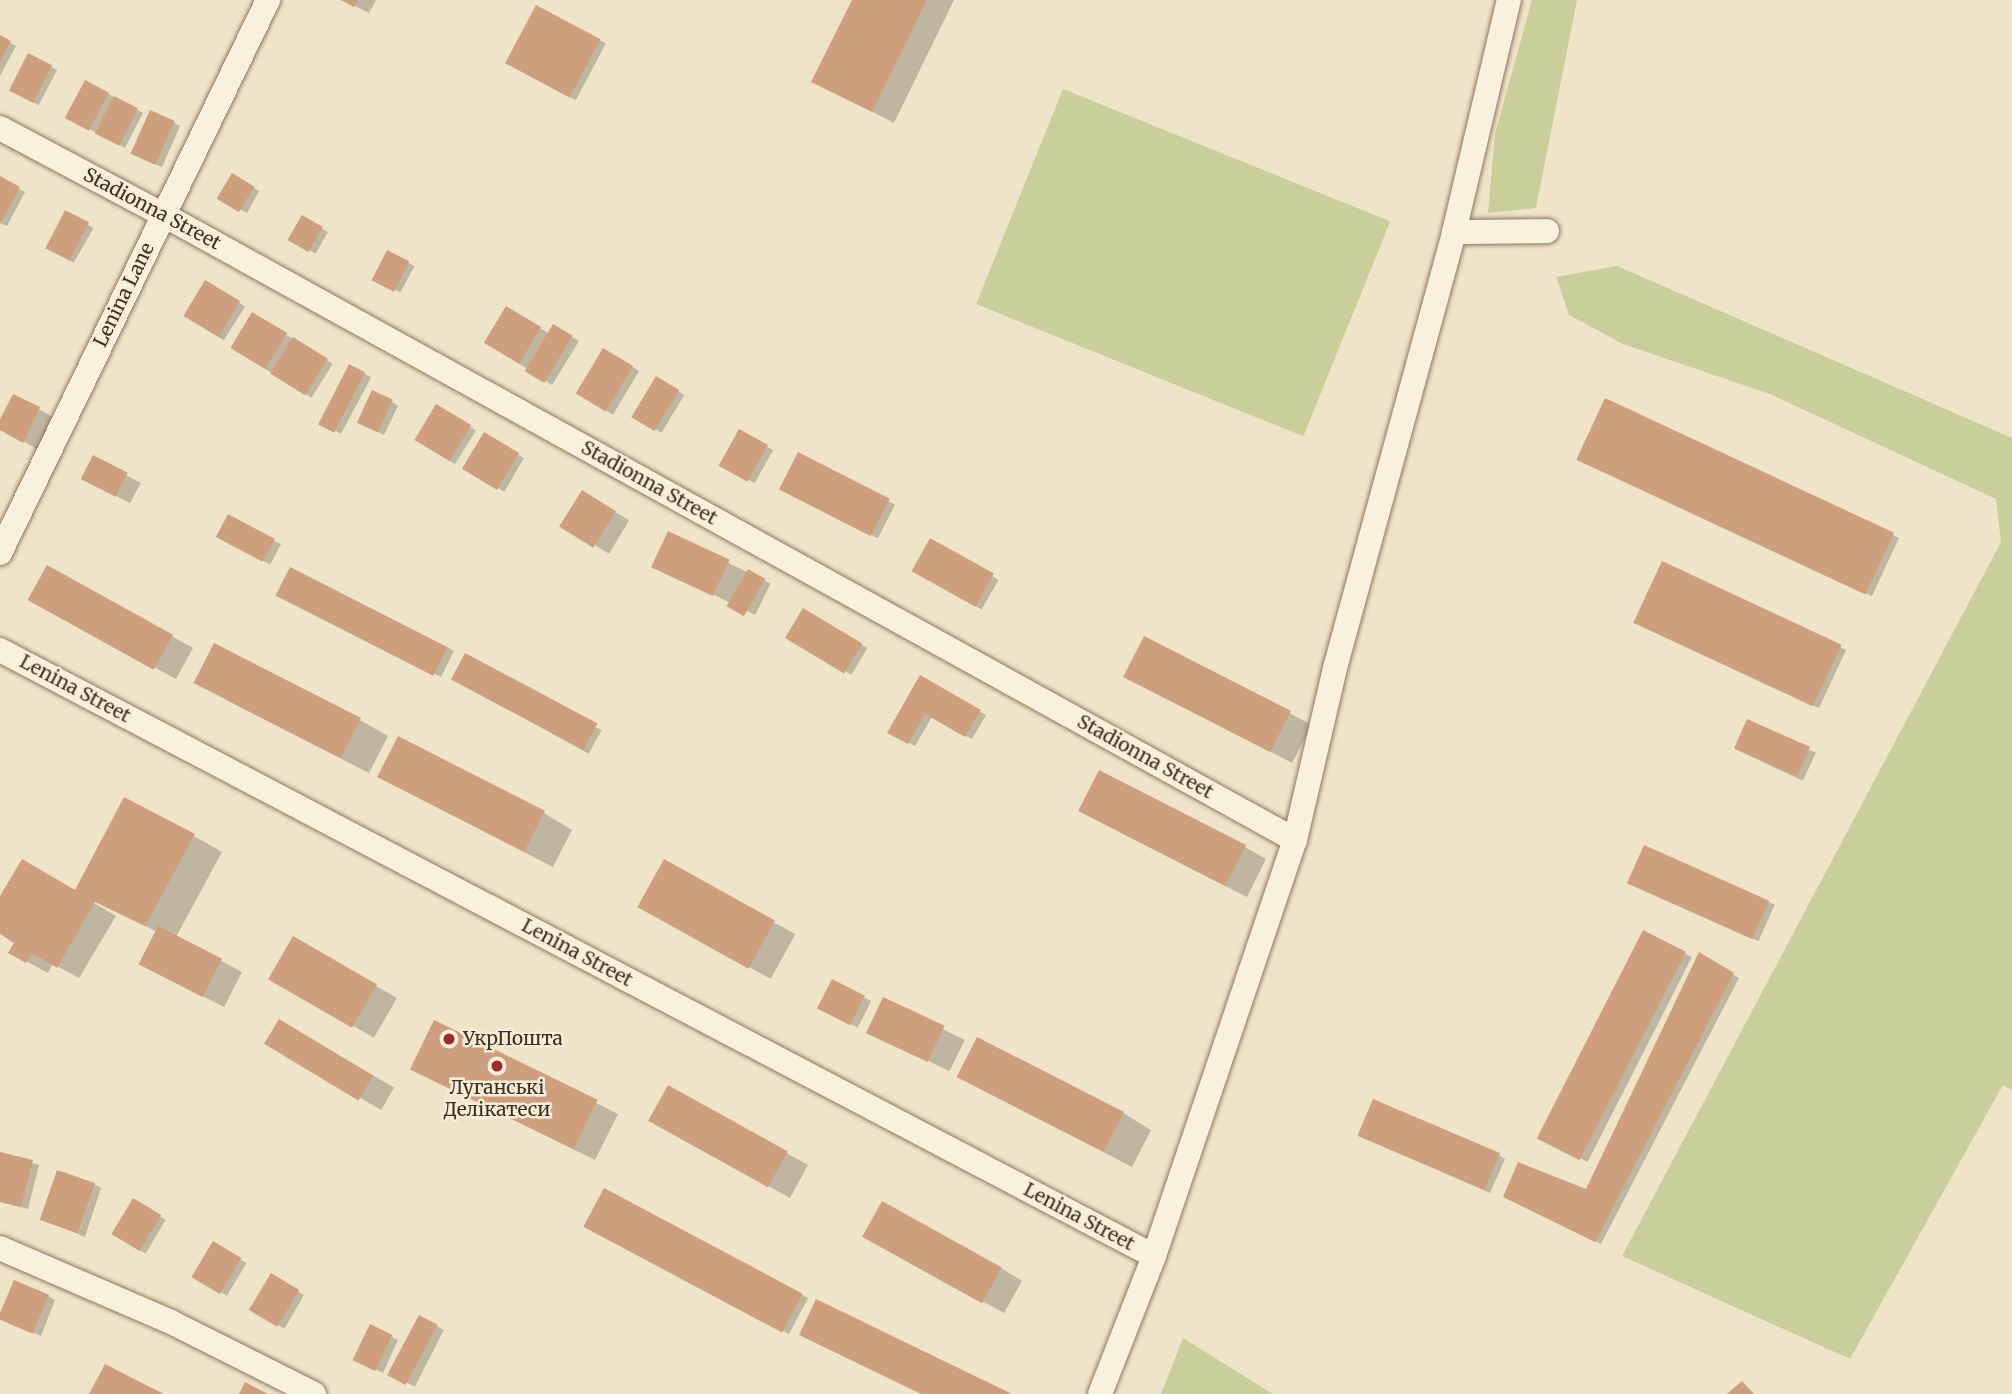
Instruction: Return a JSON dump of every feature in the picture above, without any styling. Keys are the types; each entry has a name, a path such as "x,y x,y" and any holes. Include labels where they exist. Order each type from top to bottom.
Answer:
{"street":[{"name":"Lenina Lane","path":"0,553 268,0"},
{"path":"1100,1394 1154,1256 1296,841 1335,668 1454,232 1509,0"},
{"name":"Stadionna Street","path":"0,128 163,214 1296,841"},
{"path":"1454,232 1547,230"},
{"name":"Lenina Street","path":"0,650 1154,1256"},
{"path":"0,1248 171,1322 314,1394"}],"green space":[{"path":"1532,0 1577,0 1536,208 1488,213 1495,134"},
{"path":"1063,89 1390,221 1303,436 976,304"},
{"path":"1617,266 2012,438 2012,1090 2003,1085 1850,1359 1622,1256 2001,542 1996,499 1770,394 1623,344 1569,315 1556,277"},
{"path":"1183,1338 1273,1394 1161,1394"}],"building":[{"path":"341,0 358,0 354,7"},
{"path":"852,0 927,0 872,112 811,82"},
{"path":"536,5 600,39 569,98 505,63"},
{"path":"0,35 11,41 0,61"},
{"path":"28,53 52,65 33,103 9,90"},
{"path":"85,80 109,93 89,131 65,118"},
{"path":"114,96 138,108 119,146 95,133"},
{"path":"150,110 175,121 155,165 130,154"},
{"path":"232,173 254,186 239,212 217,199"},
{"path":"0,176 20,187 0,224"},
{"path":"65,210 89,222 70,261 45,248"},
{"path":"302,215 323,227 308,252 288,240"},
{"path":"387,250 409,261 394,292 372,280"},
{"path":"205,280 240,301 219,337 183,316"},
{"path":"506,306 541,327 519,364 484,343"},
{"path":"252,312 287,333 266,369 230,348"},
{"path":"553,324 573,336 544,383 525,371"},
{"path":"293,337 328,359 305,395 270,373"},
{"path":"603,348 633,366 606,411 576,393"},
{"path":"349,364 365,372 334,433 318,425"},
{"path":"656,376 679,390 654,431 631,417"},
{"path":"372,390 393,400 378,432 357,423"},
{"path":"13,394 40,407 23,443 0,430 0,419"},
{"path":"1605,398 1894,533 1865,594 1576,460"},
{"path":"436,404 471,425 450,461 414,440"},
{"path":"739,429 768,445 748,482 719,466"},
{"path":"484,432 519,453 497,490 462,469"},
{"path":"798,452 890,499 871,536 779,489"},
{"path":"93,455 128,473 115,497 81,479"},
{"path":"582,490 616,511 593,548 559,526"},
{"path":"228,514 275,539 263,562 216,537"},
{"path":"668,531 730,560 713,596 651,567"},
{"path":"930,538 994,573 975,607 912,571"},
{"path":"1662,561 1841,645 1813,706 1633,623"},
{"path":"47,565 173,635 154,670 28,600"},
{"path":"290,567 448,647 433,676 275,596"},
{"path":"748,569 765,579 744,616 726,606"},
{"path":"803,608 862,644 844,674 785,638"},
{"path":"1144,636 1291,711 1270,752 1123,677"},
{"path":"214,643 361,718 341,758 194,683"},
{"path":"465,653 597,723 583,750 451,679"},
{"path":"920,675 981,710 965,737 925,714 908,744 887,733"},
{"path":"1747,719 1810,747 1797,776 1734,748"},
{"path":"398,736 545,811 524,852 377,777"},
{"path":"1099,770 1246,845 1225,886 1078,811"},
{"path":"124,797 195,834 145,926 95,902 57,968 32,953 26,963 8,953 14,943 0,934 0,896 22,859 75,890"},
{"path":"1644,845 1769,901 1752,939 1627,883"},
{"path":"664,859 775,921 748,969 637,907"},
{"path":"158,926 222,959 203,997 138,964"},
{"path":"1643,930 1686,952 1580,1160 1537,1138"},
{"path":"293,936 377,984 352,1028 268,979"},
{"path":"1699,952 1734,973 1595,1242 1503,1197 1518,1162 1586,1189"},
{"path":"832,979 865,996 850,1025 817,1008"},
{"path":"883,997 945,1026 928,1062 866,1033"},
{"path":"279,1019 373,1076 358,1101 264,1044"},
{"path":"434,1020 598,1100 573,1149 410,1069"},
{"path":"977,1037 1124,1112 1104,1152 957,1077"},
{"path":"668,1085 788,1151 768,1187 648,1121"},
{"path":"1373,1099 1500,1153 1484,1190 1357,1136"},
{"path":"0,1152 33,1160 21,1207 0,1202"},
{"path":"57,1170 95,1183 78,1233 40,1220"},
{"path":"604,1188 803,1294 782,1332 583,1227"},
{"path":"133,1198 161,1215 140,1251 111,1234"},
{"path":"882,1201 1002,1267 982,1303 862,1237"},
{"path":"213,1241 241,1258 220,1294 191,1277"},
{"path":"271,1273 299,1290 277,1327 249,1310"},
{"path":"14,1280 49,1295 33,1334 0,1320 0,1313"},
{"path":"816,1299 1012,1394 921,1394 799,1335"},
{"path":"419,1315 438,1325 406,1385 387,1375"},
{"path":"370,1324 392,1335 375,1371 352,1360"},
{"path":"105,1364 144,1384 164,1394 89,1394"},
{"path":"1742,1381 1754,1394 1727,1394"},
{"path":"245,1382 268,1394 239,1394"}],"place":[{"name":"УкрПошта","path":"449,1039"},
{"name":"Луганські Делікатеси","path":"497,1066"}]}
